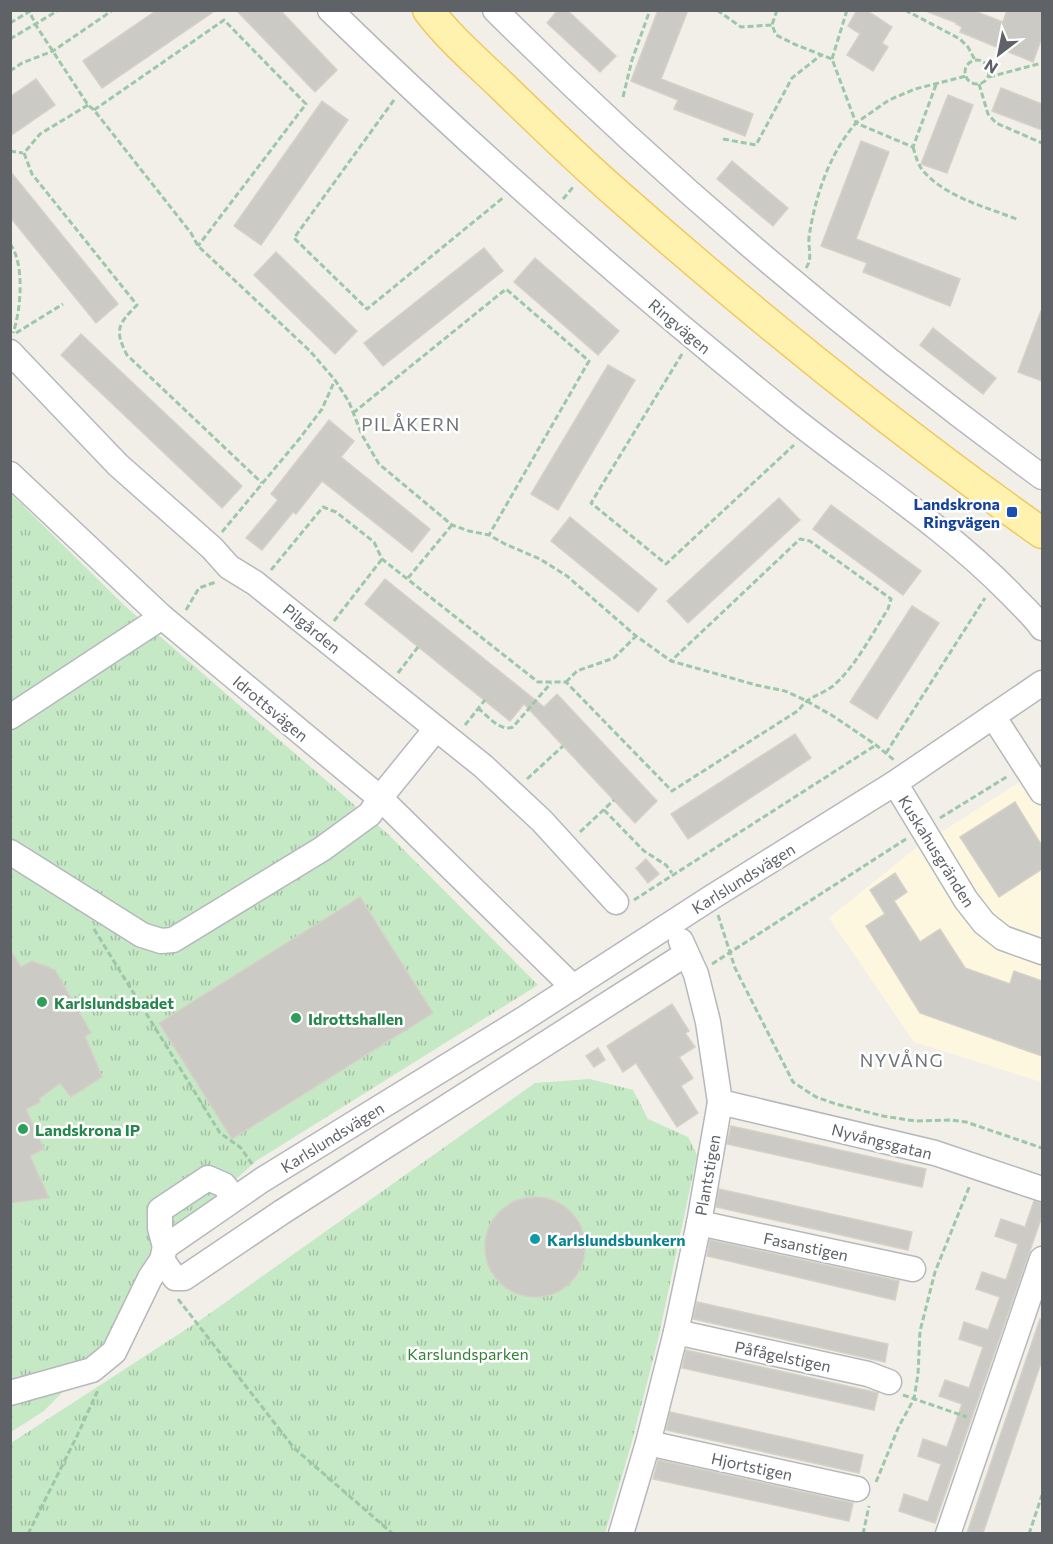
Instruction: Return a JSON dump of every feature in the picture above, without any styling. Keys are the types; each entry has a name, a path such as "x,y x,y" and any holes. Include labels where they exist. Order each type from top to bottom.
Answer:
{"main road":[{"path":"429,15 543,127 699,266 860,397 1042,533"}],"street":[{"name":"Ringvägen","path":"330,10 519,185 693,338 807,430 958,545 996,580 1042,628"},
{"path":"495,10 675,180 795,283 1042,477"},
{"name":"Pilgården","path":"13,354 118,465 212,548 228,567 255,583 514,794 622,903"},
{"name":"Idrottsvägen","path":"10,474 162,617 380,798 573,987"},
{"path":"10,717 162,617"},
{"name":"Karlslundsvägen","path":"163,1254 234,1198 522,1020 711,897 901,779 1042,683"},
{"path":"993,717 1042,792"},
{"path":"10,852 142,936 161,941 173,940 321,849 370,814 380,798 444,735"},
{"name":"Kuskahusgränden","path":"901,779 966,900 984,923 1003,938 1042,952"},
{"name":"Plantstigen","path":"621,1533 648,1443 676,1332 699,1223 720,1102 708,1022 696,974 673,922"},
{"path":"234,1198 224,1185 208,1178 160,1210 163,1254 175,1278 184,1278 282,1212 686,954"},
{"path":"522,1020 539,1048"},
{"name":"Nyvångsgatan","path":"720,1102 935,1153 1042,1189"},
{"name":"Fasanstigen","path":"699,1223 913,1269"},
{"path":"10,1393 92,1370 114,1352 163,1254"},
{"path":"948,1533 1042,1259"},
{"name":"Påfågelstigen","path":"676,1332 868,1374 889,1382"},
{"name":"Hjortstigen","path":"648,1443 867,1494"}],"path":[{"path":"10,23 32,10"},
{"path":"10,39 59,10"},
{"path":"10,71 22,63 53,51 113,10"},
{"path":"623,96 632,60 650,10"},
{"path":"717,10 741,27 772,25"},
{"path":"777,10 772,25 776,35 832,59"},
{"path":"847,10 832,59 856,123 913,147"},
{"path":"905,10 960,39 968,47 975,60"},
{"path":"31,15 35,25 88,105 191,234 198,246 310,351 335,380 349,402 362,435 379,464 452,525 489,535 540,558 567,576 636,636 671,661 785,691 833,716 886,753 901,779"},
{"path":"94,110 224,20 306,104 198,246"},
{"path":"723,139 756,145 792,78 821,55"},
{"path":"979,84 970,82 966,76 967,65 975,60 982,61 987,65 988,77"},
{"path":"979,84 988,77 1042,63"},
{"path":"795,283 810,262 809,239 818,197 844,137 856,123 889,100 937,82 966,76"},
{"path":"407,82 294,238 367,309 519,185"},
{"path":"937,82 913,147 917,163 938,184 958,195 1019,220"},
{"path":"979,84 988,114 996,123 1042,143"},
{"path":"24,153 40,134 88,105"},
{"path":"10,151 24,153"},
{"path":"24,153 32,174 137,305 122,320 119,339 127,355 262,483"},
{"path":"10,244 18,260 20,273 19,318 13,354"},
{"path":"353,413 506,289 589,361 489,535"},
{"path":"13,354 63,304"},
{"path":"693,338 591,503 666,564 792,448 807,430"},
{"path":"212,548 219,535 322,409 335,380"},
{"path":"255,583 268,574 323,507 336,512 374,542 382,559 538,682 566,682 577,671 614,658 636,636"},
{"path":"408,578 452,525"},
{"path":"566,682 672,791 799,710 805,700 832,687 849,668 888,609 891,598 810,541 800,538 671,661"},
{"path":"320,635 382,559"},
{"path":"162,617 183,619 188,604 199,588 216,582 228,567"},
{"path":"886,753 996,580"},
{"path":"385,688 418,647"},
{"path":"478,708 502,728 513,727 552,682"},
{"path":"444,735 485,700"},
{"path":"514,794 563,746"},
{"path":"622,903 673,874 876,746"},
{"path":"566,846 614,800"},
{"path":"604,810 644,850 666,865 673,874"},
{"path":"711,897 735,968 793,1082 816,1096 845,1106 915,1122 951,1120 966,1122 1042,1148"},
{"path":"91,924 220,1133 241,1148 257,1173"},
{"path":"863,1533 867,1494 914,1399 920,1331 935,1272 978,1167"},
{"path":"173,1293 294,1449 393,1533"},
{"path":"889,1382 901,1394 986,1424"},
{"path":"28,1533 77,1436 100,1383"},
{"path":"1029,1533 1042,1495"}],"shaded area":[{"path":"1042,768 1042,1082 914,1042 829,918 916,848"}],"green space":[{"path":"11,494 125,606 389,835 538,985 256,1161 150,1257 102,1352 44,1411 11,1432"},
{"name":"Karslundsparken","path":"590,1079 633,1090 648,1119 688,1137 697,1155 658,1340 605,1533 11,1533 11,1443 202,1319 535,1083"},
{"path":"10,1204 25,1228 11,1238 10,1238"}],"building":[{"path":"157,10 216,10 102,88 83,61"},
{"path":"236,10 280,10 337,70 315,92"},
{"path":"558,10 567,10 616,56 600,72 547,23"},
{"path":"658,10 688,10 661,79 753,114 745,136 674,109 678,100 631,81"},
{"path":"857,10 866,10 892,27 882,43 888,47 873,71 847,55 860,34 848,26"},
{"path":"928,10 972,10 1003,22 1007,10 1042,10 1042,37 1033,62 960,32 962,27 957,23 928,12"},
{"path":"36,79 55,105 10,136 10,97"},
{"path":"1001,88 1042,104 1042,130 992,111"},
{"path":"948,95 973,105 947,173 921,164"},
{"path":"322,101 348,120 261,245 234,226"},
{"path":"861,141 889,152 856,239 960,279 950,306 863,272 867,263 821,246"},
{"path":"732,161 788,208 773,226 717,179"},
{"path":"10,171 118,304 96,323 10,217"},
{"path":"484,248 503,271 383,366 364,343"},
{"path":"276,252 357,331 335,354 254,275"},
{"path":"535,258 619,331 598,355 514,282"},
{"path":"1042,311 1042,381 1018,372"},
{"path":"933,328 996,378 983,394 920,345"},
{"path":"81,334 242,486 222,508 61,355"},
{"path":"608,365 635,380 558,510 531,494"},
{"path":"329,420 354,441 341,457 430,529 412,552 322,481 296,514 293,512 262,550 246,538 278,500 271,494"},
{"path":"779,498 800,520 688,623 667,601"},
{"path":"831,505 921,571 903,595 813,529"},
{"path":"570,517 657,589 638,612 551,541"},
{"path":"385,579 544,707 557,694 657,801 635,823 524,704 510,721 365,604"},
{"path":"912,606 939,623 877,719 850,702"},
{"path":"795,734 811,758 688,839 671,814"},
{"path":"1015,802 1042,846 1042,869 999,897 960,837"},
{"path":"646,859 659,874 648,883 636,868"},
{"path":"895,873 907,892 894,901 920,942 940,929 965,968 1010,984 1014,971 1042,981 1042,1056 920,1013 866,926 885,914 870,890"},
{"name":"Idrottshallen","path":"360,897 433,1013 232,1139 159,1023"},
{"name":"Karlslundsbadet","path":"10,949 21,967 32,961 55,970 91,1033 85,1036 102,1077 71,1097 60,1083 39,1099 40,1102 26,1109 44,1149 30,1156 49,1198 10,1203"},
{"path":"672,1004 689,1031 685,1033 695,1047 679,1057 693,1078 681,1086 698,1113 677,1127 636,1063 623,1072 607,1046"},
{"path":"598,1048 605,1060 594,1067 586,1056"},
{"path":"731,1126 926,1169 922,1187 727,1144"},
{"path":"719,1189 912,1232 908,1250 716,1207"},
{"name":"Karlslundsbunkern","path":"535,1197 563,1205 577,1219 585,1247 577,1275 563,1289 535,1297 507,1289 493,1275 485,1247 493,1219 507,1205"},
{"path":"1034,1201 1042,1203 1042,1216 935,1523 899,1511 904,1494 928,1502 941,1464 918,1456 923,1439 947,1447 962,1404 939,1396 945,1380 969,1388 983,1347 959,1339 964,1322 988,1330 1000,1297 976,1289 982,1272 1006,1280 1018,1244 995,1236 1001,1219 1025,1227"},
{"path":"710,1240 899,1281 895,1300 707,1256"},
{"path":"697,1302 888,1344 885,1362 693,1319"},
{"path":"1040,1319 1042,1319 1042,1360 983,1533 967,1533"},
{"path":"686,1350 878,1393 874,1410 682,1368"},
{"path":"670,1412 863,1455 859,1473 666,1430"},
{"path":"658,1460 853,1503 849,1521 653,1479"}],"place":[{"name":"Landskrona Ringvägen","path":"1012,512"},
{"name":"Karlslundsbadet","path":"42,1002"},
{"name":"Idrottshallen","path":"296,1018"},
{"name":"Landskrona IP","path":"23,1129"},
{"name":"Karlslundsbunkern","path":"535,1239"}],"district":[{"name":"PILÅKERN","path":"411,424"},
{"name":"NYVÅNG","path":"902,1060"}]}
